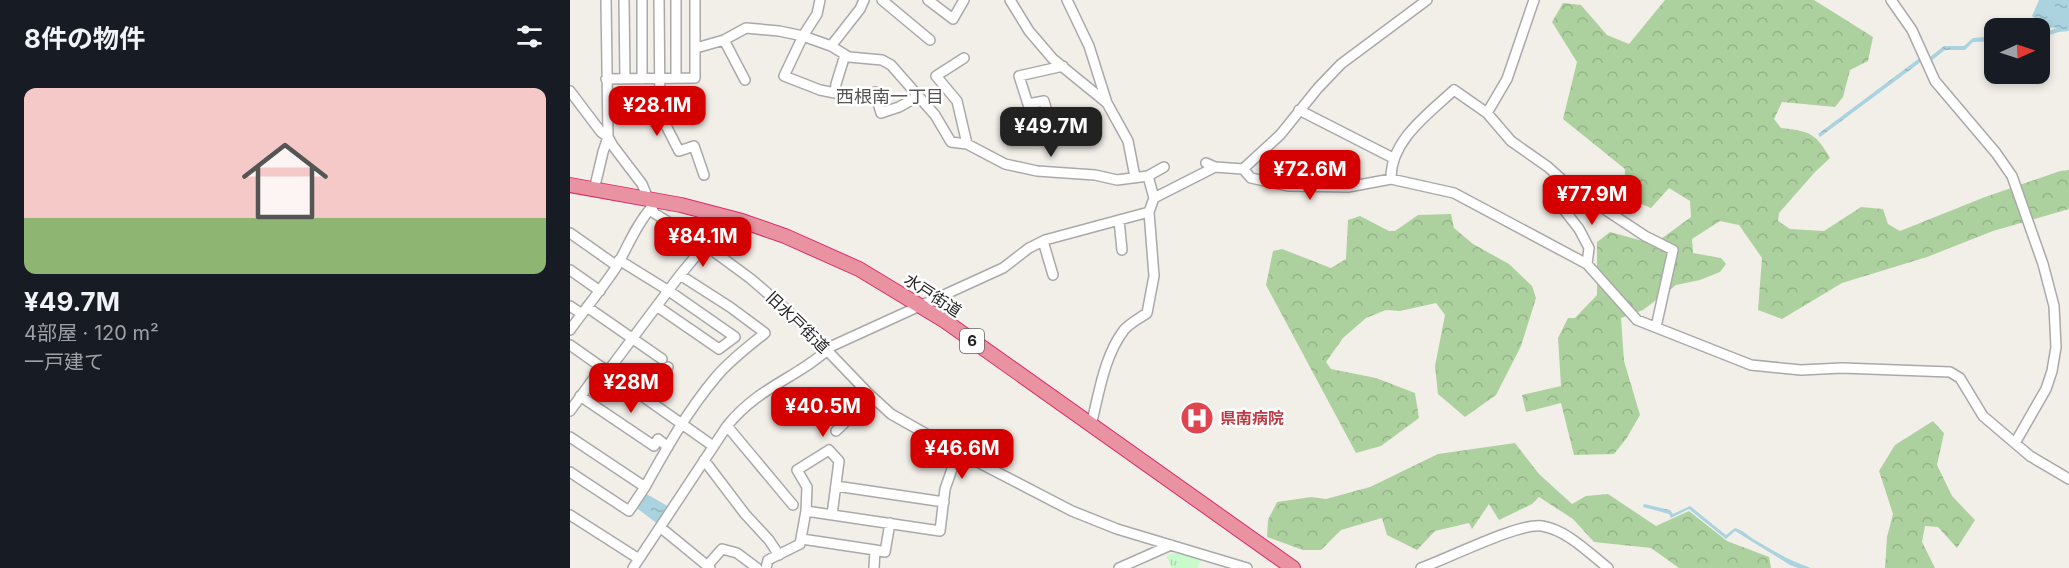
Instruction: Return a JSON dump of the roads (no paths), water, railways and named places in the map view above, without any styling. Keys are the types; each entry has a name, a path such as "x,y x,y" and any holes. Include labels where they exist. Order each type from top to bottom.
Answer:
{"highway":[{"name":"水戸街道","path":"570,185 650,204 713,213 785,236 859,269 921,306 1293,568"}],"street":[{"path":"594,190 608,137 606,0"},
{"path":"624,0 625,79"},
{"path":"642,0 642,79"},
{"path":"659,0 660,114 679,151 694,146 704,175"},
{"path":"676,0 676,78"},
{"path":"606,79 695,78 696,0"},
{"path":"820,0 817,14 803,36 784,76 820,90 836,93 845,55"},
{"path":"831,46 860,9 864,0"},
{"path":"882,0 930,39"},
{"path":"928,0 953,19 964,0"},
{"path":"1010,0 1029,31 1053,59 1107,103"},
{"path":"1066,0 1089,46 1107,103 1128,141 1135,177"},
{"path":"1243,169 1280,135 1299,110 1341,64 1427,0"},
{"path":"1487,113 1507,79 1534,0"},
{"path":"1891,0 1912,30 1935,81 1996,153 2012,176 2043,264 2054,306 2056,347 2046,389 2015,443"},
{"path":"696,48 724,40 746,28 803,36 831,46 849,57 882,60 891,65 935,115 951,142 967,144 1005,164 1037,171 1095,175 1117,180 1148,176 1164,167"},
{"path":"724,40 745,80"},
{"path":"964,58 936,76 957,101 967,144"},
{"path":"1028,104 1019,76 1063,66"},
{"path":"1391,179 1390,167 1410,132 1454,90 1487,113 1511,141 1548,167 1568,185 1645,236 1673,250 1656,327"},
{"path":"570,91 601,132 608,137 642,184 650,204 618,263 570,330"},
{"path":"875,92 880,113 899,107 917,97"},
{"path":"1299,110 1394,158"},
{"path":"1206,163 1215,167 1243,169 1251,178 1288,186 1348,187 1391,179 1454,193 1587,264 1637,320 1751,365 1801,370 1842,368 1950,372 1960,378 1983,416 2039,463 2069,479"},
{"path":"1154,198 1215,167"},
{"path":"1091,425 1104,374 1115,344 1125,329 1147,313 1154,276 1149,212 1154,198 1148,176"},
{"path":"1568,185 1564,198 1565,211 1579,229 1589,248 1587,264"},
{"name":"旧水戸街道","path":"650,204 662,219 705,245 751,279 797,319 891,414 958,452 1072,511 1116,529 1247,568"},
{"path":"633,568 713,446 727,426 749,402 832,346 1003,268 1029,248 1043,241 1149,212"},
{"path":"1119,220 1122,250"},
{"path":"570,233 618,263 630,266 735,337 719,349 658,307"},
{"path":"1043,241 1053,275"},
{"path":"570,411 580,396 632,339 705,245"},
{"path":"570,270 600,291"},
{"path":"570,472 629,511 668,447 717,376 734,358 765,333 680,275"},
{"path":"570,306 585,310 662,359"},
{"path":"570,345 713,446"},
{"path":"648,399 668,367"},
{"path":"836,431 853,415 868,393"},
{"path":"580,396 654,446 658,440 668,447"},
{"path":"727,426 793,505"},
{"path":"570,437 645,487"},
{"path":"766,568 768,560 800,544 802,539 807,487 797,470 829,450 839,461 832,515"},
{"path":"806,511 940,531 945,489 958,452"},
{"path":"705,460 779,555"},
{"path":"836,486 944,502"},
{"path":"570,514 639,559"},
{"path":"802,539 885,552 890,523"},
{"path":"1421,568 1533,525 1545,526 1560,532 1608,568"},
{"path":"660,527 709,567 722,549 737,553 757,568"},
{"path":"1119,568 1171,545"},
{"path":"874,568 875,550"}],"water":[{"path":"2039,0 2069,0 2069,31 2050,35 2050,30 2057,28 2050,28 2050,18 2032,16"},
{"path":"1984,37 1984,42 1973,42 1965,50 1945,50 1931,61 1922,61 1820,137 1818,134 1921,57 1930,57 1944,46 1964,46 1973,38"},
{"path":"643,492 671,508 659,525 634,506"},
{"path":"1644,504 1670,510 1673,514 1690,506 1726,535 1735,528 1738,529 1782,556 1811,568 1798,568 1790,565 1735,531 1726,539 1689,509 1671,518 1669,514 1643,507"}],"place":[{"name":"県南病院","path":"1197,418"}],"district":[{"name":"西根南一丁目","path":"890,97"}]}
